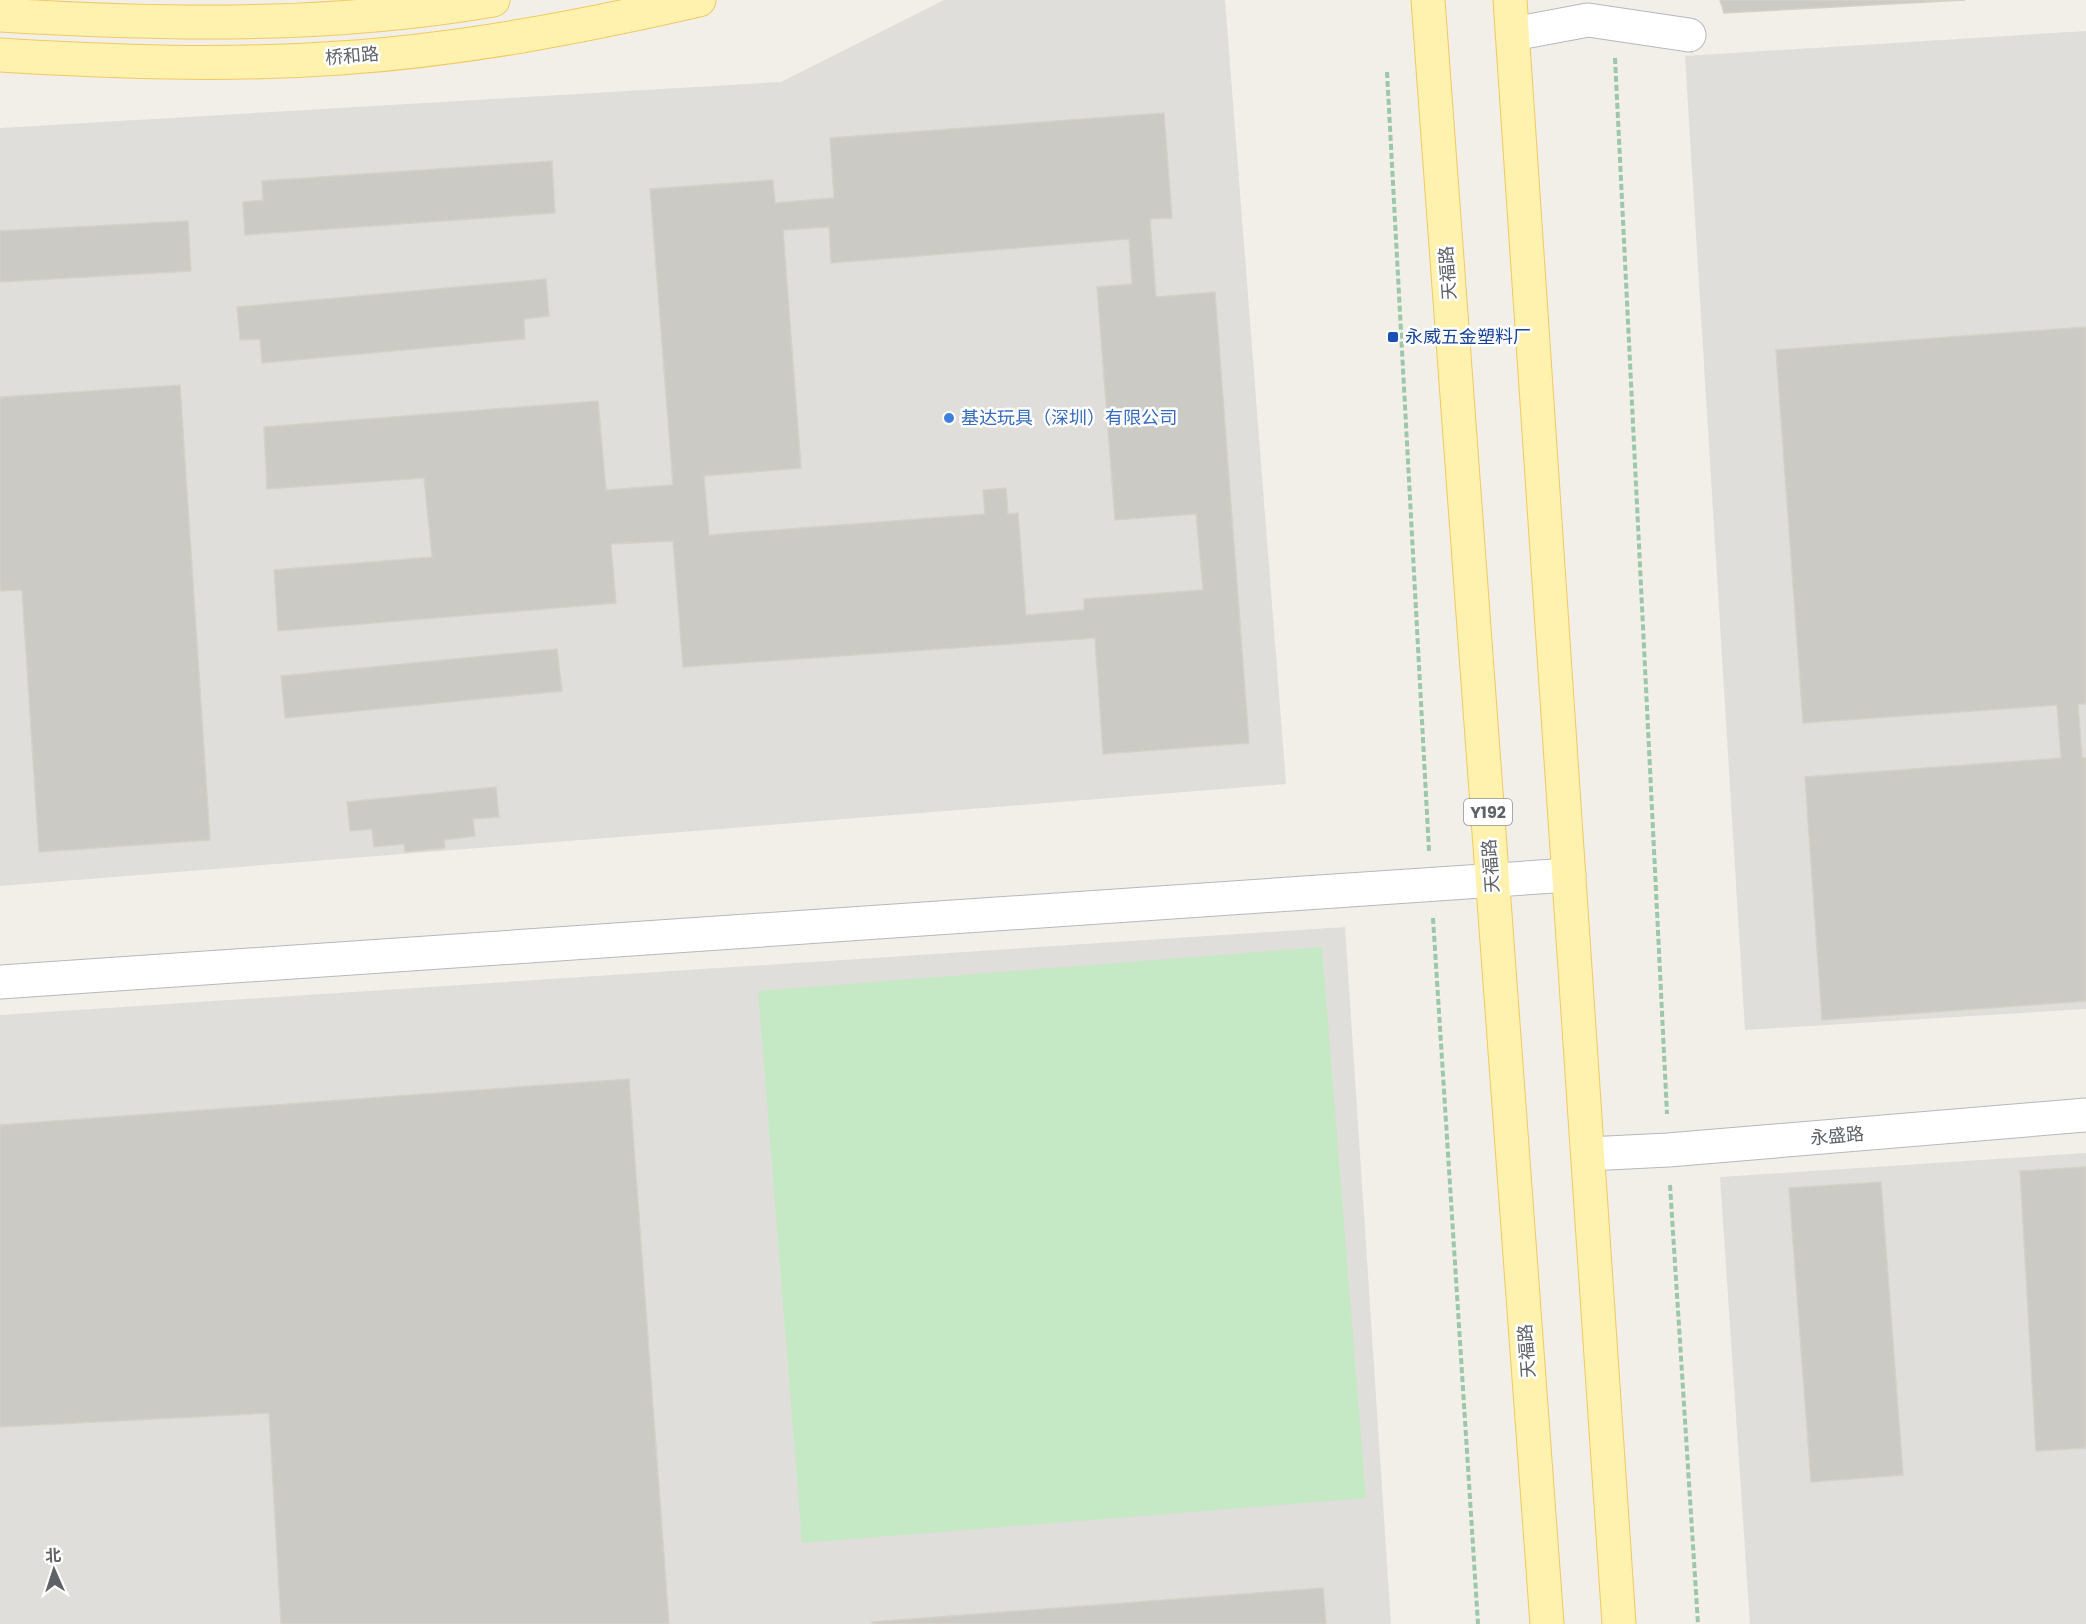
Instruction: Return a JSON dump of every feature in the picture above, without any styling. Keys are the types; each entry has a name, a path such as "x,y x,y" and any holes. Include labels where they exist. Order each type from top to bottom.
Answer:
{"main road":[{"path":"0,15 109,22 225,23 338,18 493,0"},
{"name":"桥和路","path":"0,55 108,61 225,63 341,58 473,44 598,22 699,0"},
{"path":"1415,0 1431,38"},
{"name":"天福路","path":"1428,0 1546,1624"},
{"path":"1510,0 1619,1624"}],"street":[{"path":"1513,34 1588,20 1689,35"},
{"path":"0,982 1569,875"},
{"name":"永盛路","path":"1588,1154 1668,1150 2086,1115"}],"path":[{"path":"1612,24 1668,1150 1698,1624"}],"shaded area":[{"path":"944,0 1225,0 1286,784 0,886 0,128 781,82"},
{"path":"2086,31 2086,1009 1745,1030 1685,56"},
{"path":"1345,927 1391,1624 0,1624 0,1015"},
{"path":"2086,1153 2086,1624 1750,1624 1720,1177"}],"green space":[{"path":"1322,947 1366,1498 802,1543 758,991"}],"building":[{"path":"1720,0 1965,0 1724,13"},
{"path":"1164,113 1172,218 1150,219 1156,297 1215,292 1249,743 1103,754 1095,638 683,667 673,541 611,544 616,603 278,631 274,570 432,557 424,478 267,489 264,427 598,401 606,490 673,485 650,189 773,180 775,203 834,198 830,138","holes":["829,227 831,263 1129,239 1132,284 1097,287 1115,520 1196,514 1203,590 1084,599 1084,610 1026,615 1018,513 1008,514 1006,488 983,490 985,514 709,535 704,476 801,468 783,230"]},
{"path":"552,161 555,213 245,235 243,202 263,200 262,181"},
{"path":"188,221 191,271 0,282 0,231"},
{"path":"546,279 549,316 524,319 525,339 262,363 260,339 240,340 237,307"},
{"path":"2086,327 2086,704 2078,704 2082,758 2086,758 2086,1001 1822,1020 1805,777 2061,758 2057,705 1803,723 1776,350"},
{"path":"180,385 210,840 39,852 22,590 0,591 0,397"},
{"path":"557,649 562,691 285,718 281,676"},
{"path":"496,787 499,817 473,819 475,836 444,840 445,848 405,852 404,844 374,847 372,829 350,831 347,802"},
{"path":"629,1079 669,1624 281,1624 269,1413 0,1427 0,1125"},
{"path":"2086,1167 2086,1448 2036,1451 2020,1171"},
{"path":"1881,1182 1903,1475 1811,1482 1789,1188"},
{"path":"1323,1588 1326,1624 873,1624 872,1622"}],"place":[{"name":"永威五金塑料厂","path":"1393,337"},
{"name":"基达玩具（深圳）有限公司","path":"949,418"}]}
